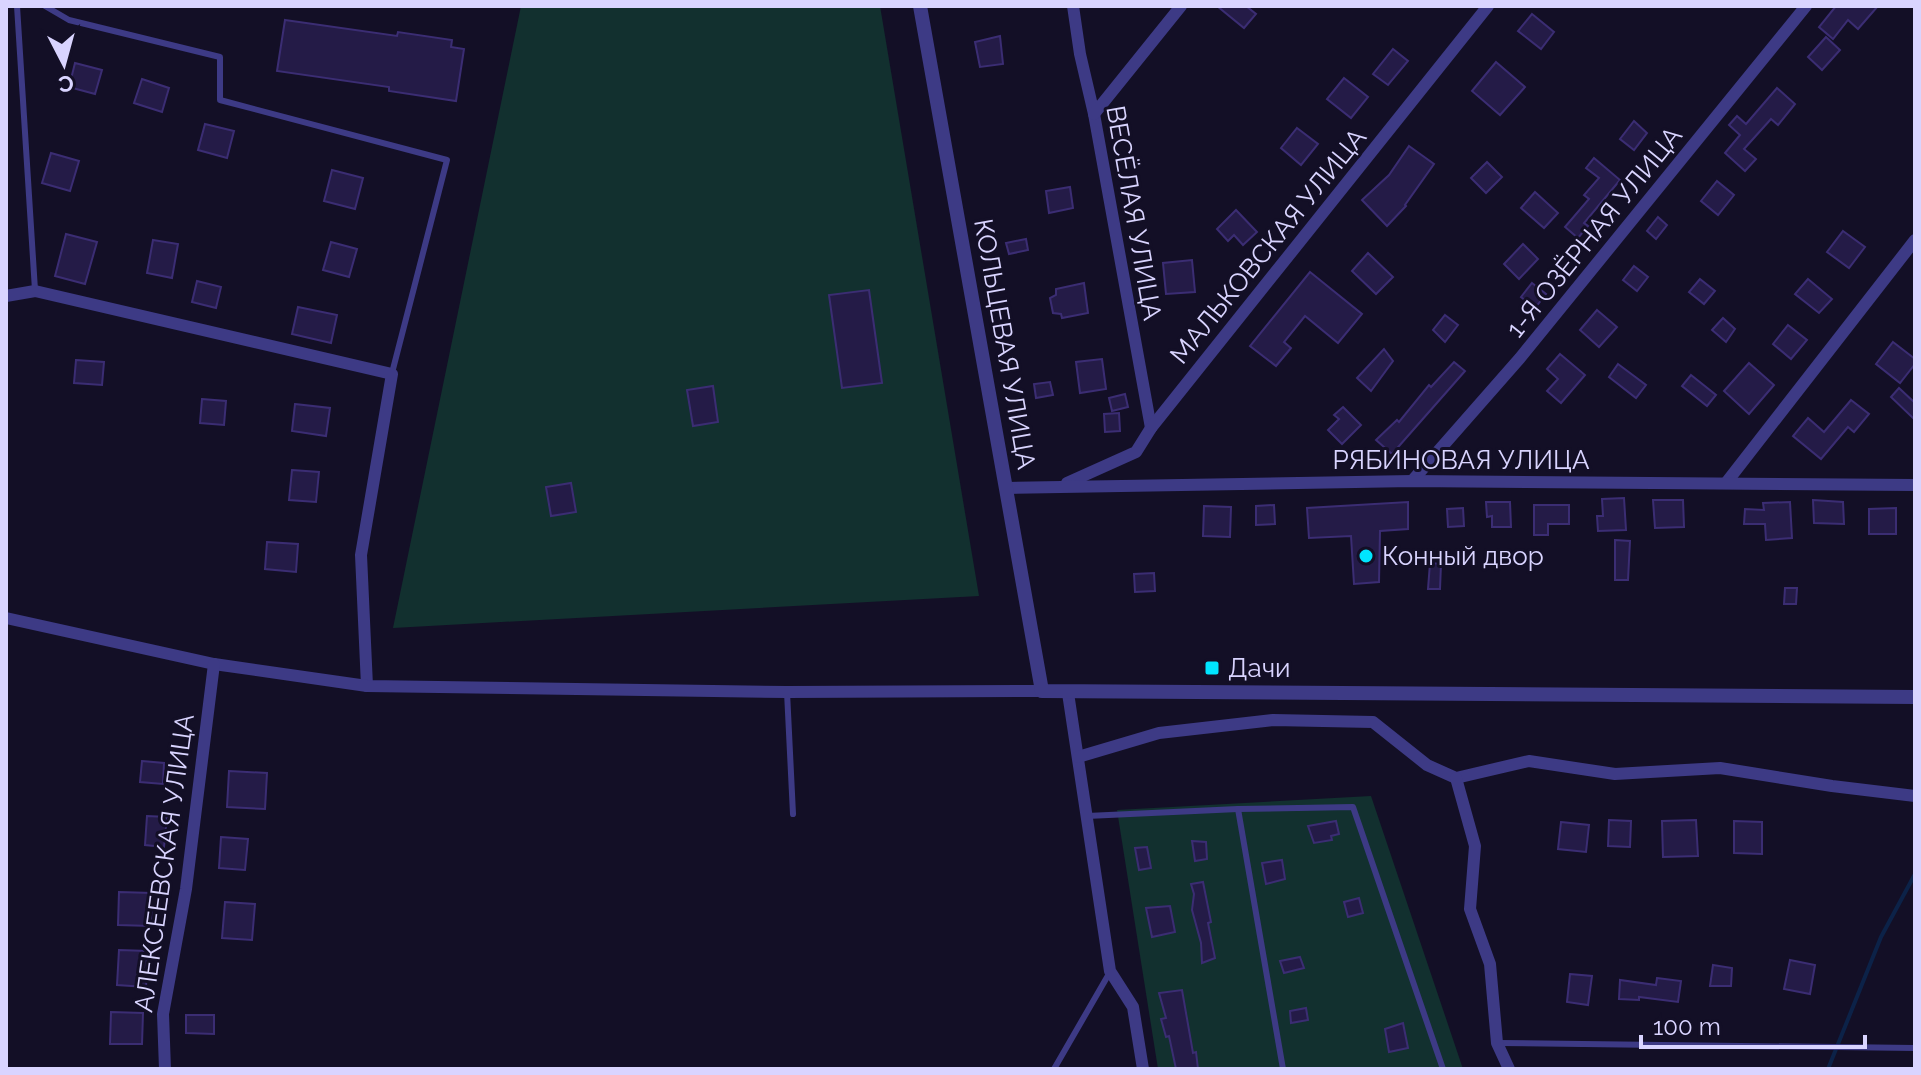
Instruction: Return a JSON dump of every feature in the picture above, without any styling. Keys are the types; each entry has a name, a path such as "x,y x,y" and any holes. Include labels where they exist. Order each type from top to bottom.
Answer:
{"street":[{"name":"КОЛЬЦЕВАЯ УЛИЦА","path":"920,6 1042,691"},
{"name":"ВЕСЁЛАЯ УЛИЦА","path":"1073,6 1151,428"},
{"path":"1094,114 1181,6"},
{"name":"МАЛЬКОВСКАЯ УЛИЦА","path":"1061,486 1136,452 1151,428 1488,6"},
{"name":"1-Я ОЗЁРНАЯ УЛИЦА","path":"1412,481 1520,358 1806,6"},
{"path":"1726,483 1915,240"},
{"path":"6,296 35,291 392,374 361,555 367,686"},
{"name":"РЯБИНОВАЯ УЛИЦА","path":"1006,488 1412,481 1915,485"},
{"path":"6,618 214,664 367,686 787,692 1915,697"},
{"name":"АЛЕКСЕЕВСКАЯ УЛИЦА","path":"165,1069 163,1014 186,889 214,664"},
{"path":"1068,693 1110,971 1133,1007 1143,1069"},
{"path":"1078,757 1159,733 1273,720 1373,722 1427,765 1456,778 1529,761 1615,774 1720,768 1915,796"},
{"path":"1456,778 1475,846 1470,909 1490,964 1497,1043 1509,1069"}],"lane":[{"path":"17,6 35,291"},
{"path":"45,6 69,20 220,57 220,100 447,160 392,374"},
{"path":"787,692 793,814"},
{"path":"1087,816 1353,807 1443,1069"},
{"path":"1238,809 1283,1069"},
{"path":"1054,1069 1110,971"},
{"path":"1497,1043 1915,1048"}],"green space":[{"path":"521,6 880,6 979,596 393,628"},
{"path":"1371,796 1463,1069 1158,1069 1117,810"}],"building":[{"path":"1217,6 1246,6 1256,14 1244,28"},
{"path":"1836,6 1878,6 1858,29 1848,20 1833,39 1819,27"},
{"path":"1532,14 1554,32 1541,49 1518,31"},
{"path":"285,20 397,36 398,32 452,40 451,47 464,49 456,101 389,91 389,87 277,71"},
{"path":"1000,36 1003,64 980,67 975,42"},
{"path":"1826,37 1840,50 1822,70 1808,57"},
{"path":"1393,49 1408,61 1388,85 1373,74"},
{"path":"1496,62 1525,87 1500,115 1472,91"},
{"path":"75,63 102,70 95,94 69,87"},
{"path":"1344,78 1368,97 1351,118 1327,99"},
{"path":"142,79 169,88 162,112 134,103"},
{"path":"1777,88 1795,104 1778,125 1771,119 1744,149 1756,159 1745,171 1725,153 1740,135 1729,125 1737,116 1746,124"},
{"path":"1634,121 1647,133 1634,150 1620,139"},
{"path":"205,124 234,131 227,158 198,150"},
{"path":"1297,128 1318,144 1301,165 1281,148"},
{"path":"1409,146 1434,164 1406,206 1387,226 1362,200 1389,175"},
{"path":"51,153 79,161 70,191 42,183"},
{"path":"1594,158 1620,180 1584,223 1588,226 1578,238 1565,227 1589,199 1584,195 1599,178 1586,168"},
{"path":"1487,162 1502,177 1486,193 1471,178"},
{"path":"332,170 363,178 355,209 324,201"},
{"path":"1717,181 1734,195 1718,215 1701,201"},
{"path":"1070,187 1073,208 1049,213 1046,191"},
{"path":"1535,192 1558,213 1544,228 1521,208"},
{"path":"1236,210 1257,232 1243,245 1234,235 1228,241 1217,229"},
{"path":"1658,217 1667,225 1656,239 1647,231"},
{"path":"1843,231 1865,247 1849,268 1827,252"},
{"path":"66,234 97,242 85,284 55,276"},
{"path":"1026,239 1028,250 1009,254 1006,243"},
{"path":"153,240 178,244 172,278 147,273"},
{"path":"331,242 357,249 349,277 323,270"},
{"path":"1523,244 1538,259 1519,279 1504,264"},
{"path":"1368,253 1393,277 1376,294 1352,271"},
{"path":"1192,260 1195,292 1166,294 1163,263"},
{"path":"1634,266 1648,277 1637,291 1623,280"},
{"path":"1310,272 1362,314 1338,343 1305,316 1284,342 1291,348 1276,366 1250,346"},
{"path":"1700,279 1715,291 1704,304 1689,292"},
{"path":"1808,279 1832,299 1819,313 1795,294"},
{"path":"197,281 221,287 216,308 192,302"},
{"path":"1084,283 1088,313 1062,318 1061,314 1053,313 1050,298 1056,295 1056,289"},
{"path":"1532,283 1546,294 1535,308 1521,297"},
{"path":"869,290 882,383 842,388 829,295"},
{"path":"298,307 337,315 331,343 292,334"},
{"path":"1597,310 1617,327 1599,347 1580,330"},
{"path":"1445,315 1458,325 1445,342 1433,330"},
{"path":"1723,318 1735,329 1726,342 1712,330"},
{"path":"1788,325 1807,340 1791,359 1773,344"},
{"path":"1893,342 1915,359 1915,364 1900,383 1876,364"},
{"path":"1384,349 1393,361 1371,391 1357,378"},
{"path":"1560,354 1585,375 1561,403 1547,391 1558,379 1547,369"},
{"path":"1102,359 1106,389 1080,393 1076,362"},
{"path":"76,360 104,362 102,385 74,383"},
{"path":"1454,362 1465,371 1392,454 1376,440 1397,420 1399,422 1429,385 1431,387"},
{"path":"1749,363 1774,385 1749,414 1724,391"},
{"path":"1618,364 1646,385 1636,398 1609,377"},
{"path":"1691,375 1716,395 1707,406 1682,386"},
{"path":"1050,382 1053,395 1036,398 1034,384"},
{"path":"713,386 718,422 693,426 687,390"},
{"path":"1899,388 1915,403 1915,420 1891,397"},
{"path":"1125,394 1128,407 1112,411 1109,398"},
{"path":"202,399 226,401 224,425 200,423"},
{"path":"1851,400 1869,414 1854,432 1848,427 1821,459 1793,436 1808,418 1824,432"},
{"path":"295,404 330,408 326,436 292,431"},
{"path":"1343,407 1361,425 1342,444 1328,430 1339,419 1334,415"},
{"path":"1119,413 1120,431 1105,432 1104,414"},
{"path":"292,470 319,472 316,502 289,500"},
{"path":"571,483 576,512 551,516 546,487"},
{"path":"1624,498 1626,530 1598,531 1597,516 1603,516 1602,499"},
{"path":"1653,500 1683,500 1684,527 1655,528"},
{"path":"1813,500 1843,502 1844,524 1814,523"},
{"name":"Конный двор","path":"1408,502 1408,529 1380,531 1379,582 1354,584 1351,536 1309,538 1307,508"},
{"path":"1486,502 1510,502 1511,527 1492,527 1492,516 1487,517"},
{"path":"1790,502 1792,538 1766,540 1765,524 1744,524 1745,509 1764,510 1763,503"},
{"path":"1274,505 1275,524 1256,525 1256,506"},
{"path":"1534,505 1569,505 1569,524 1548,524 1548,535 1534,535"},
{"path":"1204,506 1231,507 1230,537 1203,536"},
{"path":"1463,508 1464,526 1448,527 1447,509"},
{"path":"1896,508 1896,534 1869,534 1869,509"},
{"path":"1615,540 1630,541 1628,580 1615,580"},
{"path":"267,542 298,544 296,572 265,569"},
{"path":"1430,563 1441,564 1440,589 1428,589"},
{"path":"1154,573 1155,591 1135,592 1134,574"},
{"path":"1785,588 1797,588 1796,604 1784,604"},
{"path":"142,761 164,763 163,784 140,782"},
{"path":"229,771 267,773 265,809 227,807"},
{"path":"147,816 167,817 164,847 145,845"},
{"path":"1609,820 1631,821 1630,847 1608,846"},
{"path":"1696,820 1698,856 1663,857 1662,821"},
{"path":"1336,821 1339,834 1331,836 1332,840 1314,843 1308,826"},
{"path":"1734,821 1762,822 1762,854 1734,853"},
{"path":"1561,822 1589,825 1586,852 1558,849"},
{"path":"221,837 248,839 245,870 219,868"},
{"path":"1192,841 1206,842 1207,859 1195,861"},
{"path":"1147,847 1151,868 1139,870 1135,848"},
{"path":"1282,860 1285,879 1266,884 1262,863"},
{"path":"1203,882 1215,958 1202,963 1201,943 1192,910 1194,894 1191,884"},
{"path":"119,892 152,893 151,926 118,925"},
{"path":"1359,898 1363,913 1348,917 1344,902"},
{"path":"225,902 255,904 252,940 222,938"},
{"path":"1170,906 1175,932 1152,937 1146,908"},
{"path":"119,950 148,951 146,987 117,985"},
{"path":"1300,957 1304,968 1284,973 1280,961"},
{"path":"1790,960 1815,965 1810,994 1784,989"},
{"path":"1713,965 1732,968 1731,986 1710,986"},
{"path":"1570,974 1592,976 1588,1005 1567,1002"},
{"path":"1657,978 1681,981 1678,1002 1639,997 1639,1000 1619,999 1620,980 1656,985"},
{"path":"1182,990 1198,1069 1176,1069 1169,1036 1166,1037 1161,1019 1166,1018 1159,993"},
{"path":"1306,1008 1308,1020 1291,1023 1290,1011"},
{"path":"111,1012 143,1013 142,1044 110,1044"},
{"path":"186,1015 214,1015 214,1034 186,1033"},
{"path":"1403,1023 1408,1048 1389,1052 1385,1029"}],"waterway":[{"path":"1828,1069 1881,937 1915,874"}],"place":[{"name":"Конный двор","path":"1366,556"},
{"name":"Дачи","path":"1212,668"}]}
